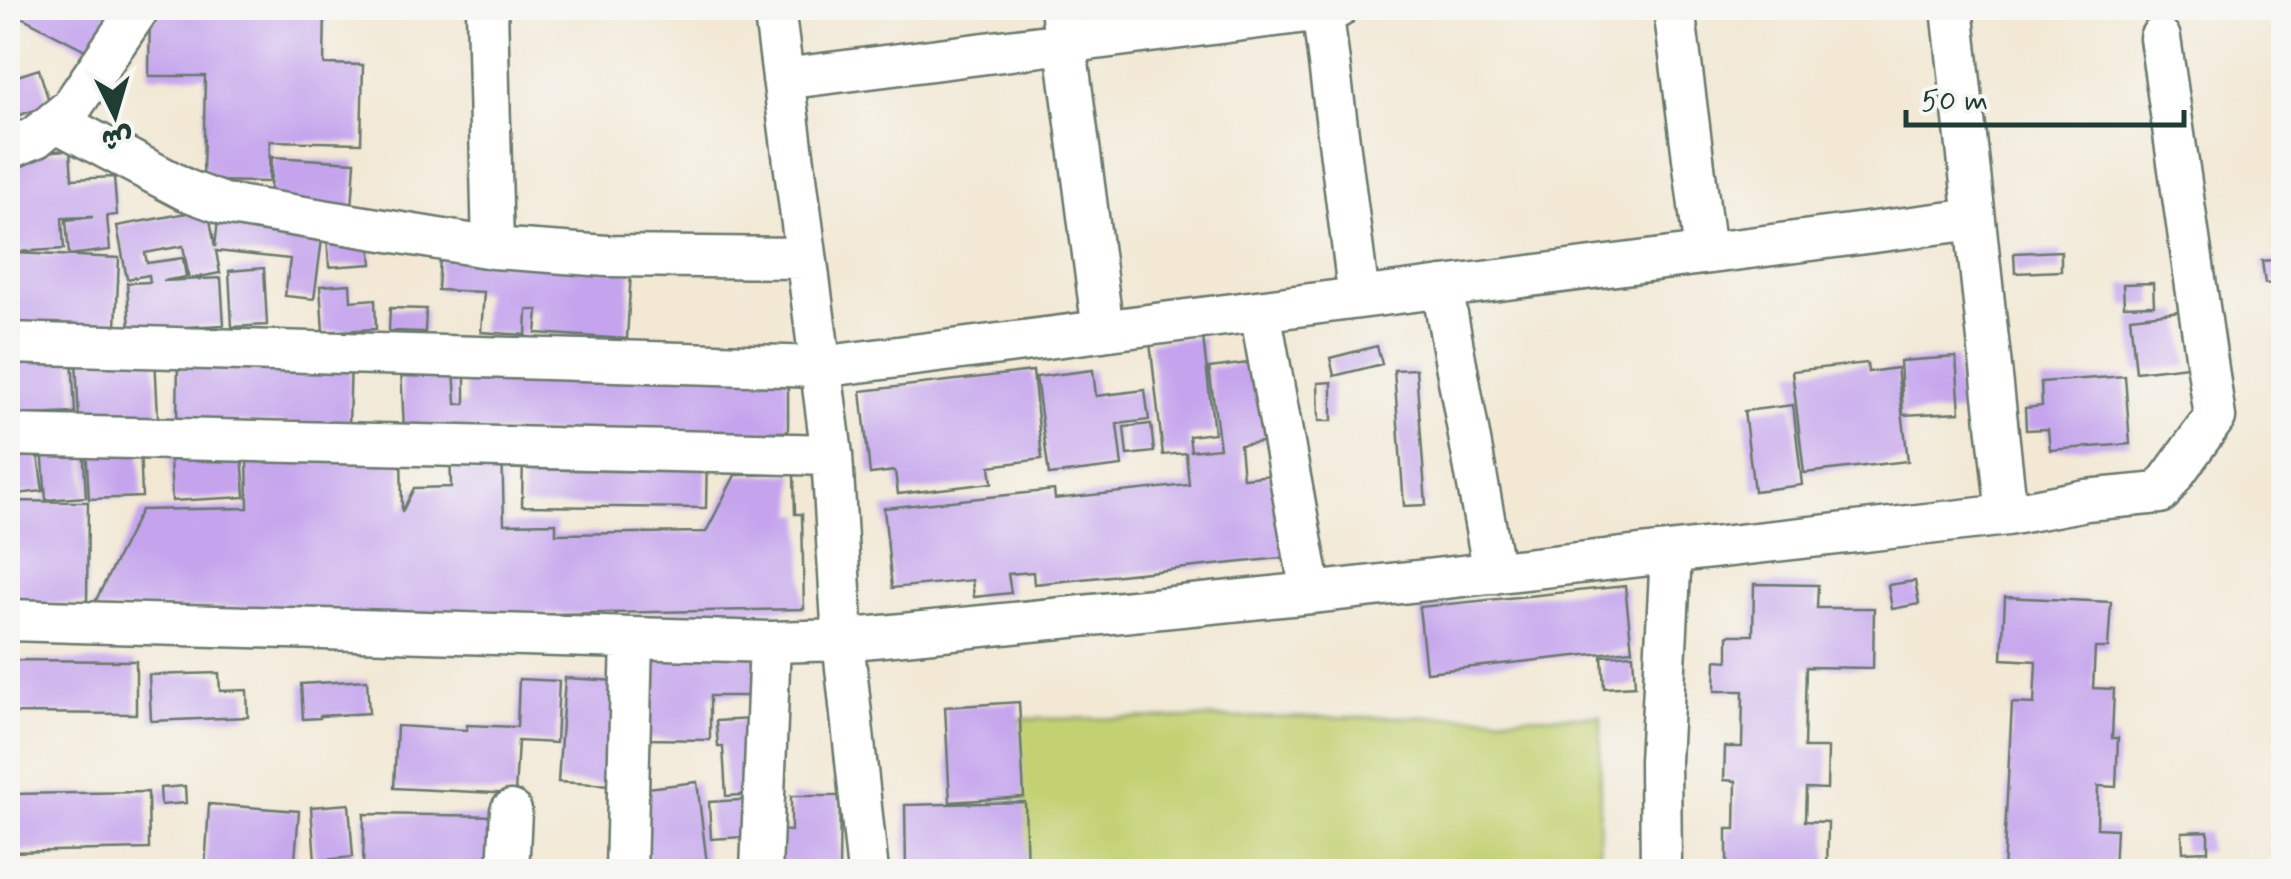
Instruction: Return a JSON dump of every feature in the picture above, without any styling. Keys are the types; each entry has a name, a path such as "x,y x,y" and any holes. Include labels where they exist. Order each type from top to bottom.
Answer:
{"street":[{"path":"8,149 36,138 71,108 139,8"},
{"path":"488,8 493,248"},
{"path":"774,8 832,455 843,640 868,872"},
{"path":"783,79 1064,25 1327,8 1359,298"},
{"path":"1674,8 1705,253"},
{"path":"1952,8 2007,515"},
{"path":"1064,25 1103,330"},
{"path":"8,620 770,642 843,640 1311,594 2007,515 2086,500 2160,493 2214,417 2160,38"},
{"path":"56,121 186,190 224,204 493,248 607,256 806,258"},
{"path":"8,344 820,367 1975,218"},
{"path":"1442,288 1494,573"},
{"path":"1260,311 1311,594"},
{"path":"8,435 832,455"},
{"path":"1661,872 1660,762 1671,553"},
{"path":"626,872 632,638"},
{"path":"761,872 770,642"},
{"path":"508,872 511,812"}],"green space":[{"path":"1601,716 1599,871 1015,871 1014,719"}],"building":[{"path":"8,8 120,8 95,55"},
{"path":"150,8 325,8 324,64 363,65 361,143 270,141 269,182 203,181 205,76 149,76"},
{"path":"39,69 50,105 8,119 8,79"},
{"path":"70,150 72,179 114,177 117,215 107,216 110,250 69,255 66,220 93,217 62,218 64,249 16,252 10,154"},
{"path":"272,157 355,162 352,210 269,204"},
{"path":"208,209 215,247 218,219 323,232 314,299 285,296 290,259 216,251 220,273 189,279 183,246 145,253 147,263 183,258 186,277 163,281 221,278 224,325 130,330 127,283 150,282 149,275 127,279 117,226"},
{"path":"369,230 372,264 329,267 327,233"},
{"path":"2061,251 2061,271 2015,273 2014,253"},
{"path":"15,253 119,258 116,327 12,323"},
{"path":"440,258 631,271 627,339 536,333 538,310 527,310 526,335 481,332 484,292 438,290"},
{"path":"2284,259 2284,282 2265,284 2262,261"},
{"path":"264,268 267,325 232,327 229,271"},
{"path":"2153,283 2154,305 2124,306 2123,284"},
{"path":"350,284 351,301 375,299 376,329 323,332 320,286"},
{"path":"390,308 426,309 425,332 389,331"},
{"path":"2181,311 2188,366 2136,372 2130,317"},
{"path":"1203,337 1214,433 1189,436 1191,451 1220,448 1209,368 1257,362 1268,441 1240,445 1243,478 1281,474 1290,557 1034,584 1033,572 1008,574 1011,593 974,597 972,580 892,588 884,508 1054,490 1055,499 1189,485 1186,453 1163,455 1150,342"},
{"path":"1377,346 1382,364 1334,376 1330,358"},
{"path":"72,355 75,413 8,416 8,358"},
{"path":"155,356 158,417 79,421 76,360"},
{"path":"1956,357 1960,412 1903,415 1900,361"},
{"path":"351,359 349,425 177,421 178,360"},
{"path":"465,361 788,361 788,432 457,433 404,429 401,369 454,366 456,404 465,404"},
{"path":"1867,363 1868,372 1897,368 1908,461 1804,473 1792,371"},
{"path":"1416,369 1426,505 1404,506 1394,370"},
{"path":"1093,370 1096,396 1145,390 1149,420 1117,424 1122,466 1049,475 1036,377"},
{"path":"1033,371 1042,459 990,466 992,483 898,494 895,471 870,474 861,391"},
{"path":"2125,376 2130,444 2050,450 2048,429 2026,430 2025,408 2042,406 2041,382"},
{"path":"1332,382 1332,421 1319,421 1318,383"},
{"path":"1793,405 1802,485 1754,491 1744,411"},
{"path":"1151,424 1154,452 1127,455 1124,427"},
{"path":"36,441 43,491 8,495 8,445"},
{"path":"140,444 142,497 89,499 86,446"},
{"path":"83,445 86,497 46,500 42,447"},
{"path":"401,446 402,512 414,488 451,487 450,447 502,446 504,524 556,523 556,534 706,532 735,475 794,474 795,514 802,514 804,609 303,619 302,607 91,610 141,510 248,508 247,449"},
{"path":"242,453 245,497 172,501 170,457"},
{"path":"523,454 707,454 706,508 522,506"},
{"path":"8,501 88,502 87,604 8,604"},
{"path":"1915,581 1919,604 1892,609 1888,585"},
{"path":"1754,584 1818,585 1817,608 1874,608 1873,668 1806,667 1804,748 1828,748 1827,789 1806,788 1805,821 1828,822 1827,872 1727,872 1727,829 1735,829 1736,781 1724,780 1725,747 1742,747 1743,691 1715,691 1716,660 1728,661 1728,635 1753,635"},
{"path":"1625,586 1632,650 1426,672 1419,607"},
{"path":"2005,597 2111,602 2108,648 2095,648 2093,688 2114,689 2116,787 2098,786 2097,828 2116,829 2114,872 2003,872 2012,703 2034,704 2036,661 2002,659"},
{"path":"646,641 763,641 763,696 710,696 710,740 645,739"},
{"path":"1633,654 1635,686 1604,688 1602,656"},
{"path":"8,660 136,661 136,714 8,713"},
{"path":"219,673 220,691 247,690 248,717 151,721 149,675"},
{"path":"565,678 617,681 611,785 558,782"},
{"path":"519,679 559,681 556,743 518,741 515,794 394,788 397,726 467,730 467,725 517,727"},
{"path":"367,680 369,713 303,719 301,684"},
{"path":"1019,702 1024,797 950,802 945,707"},
{"path":"752,719 756,794 726,796 723,747 718,747 716,721"},
{"path":"697,782 708,872 649,872 639,789"},
{"path":"185,786 186,803 161,805 160,788"},
{"path":"148,792 149,849 8,852 8,794"},
{"path":"791,796 840,796 839,872 773,872 773,830 791,831"},
{"path":"755,799 758,836 711,839 709,802"},
{"path":"1025,802 1027,872 906,872 905,805"},
{"path":"209,804 299,811 294,872 205,869"},
{"path":"349,804 353,857 315,861 311,807"},
{"path":"364,814 504,816 504,872 363,872"},
{"path":"2208,831 2208,851 2183,852 2182,832"}]}
